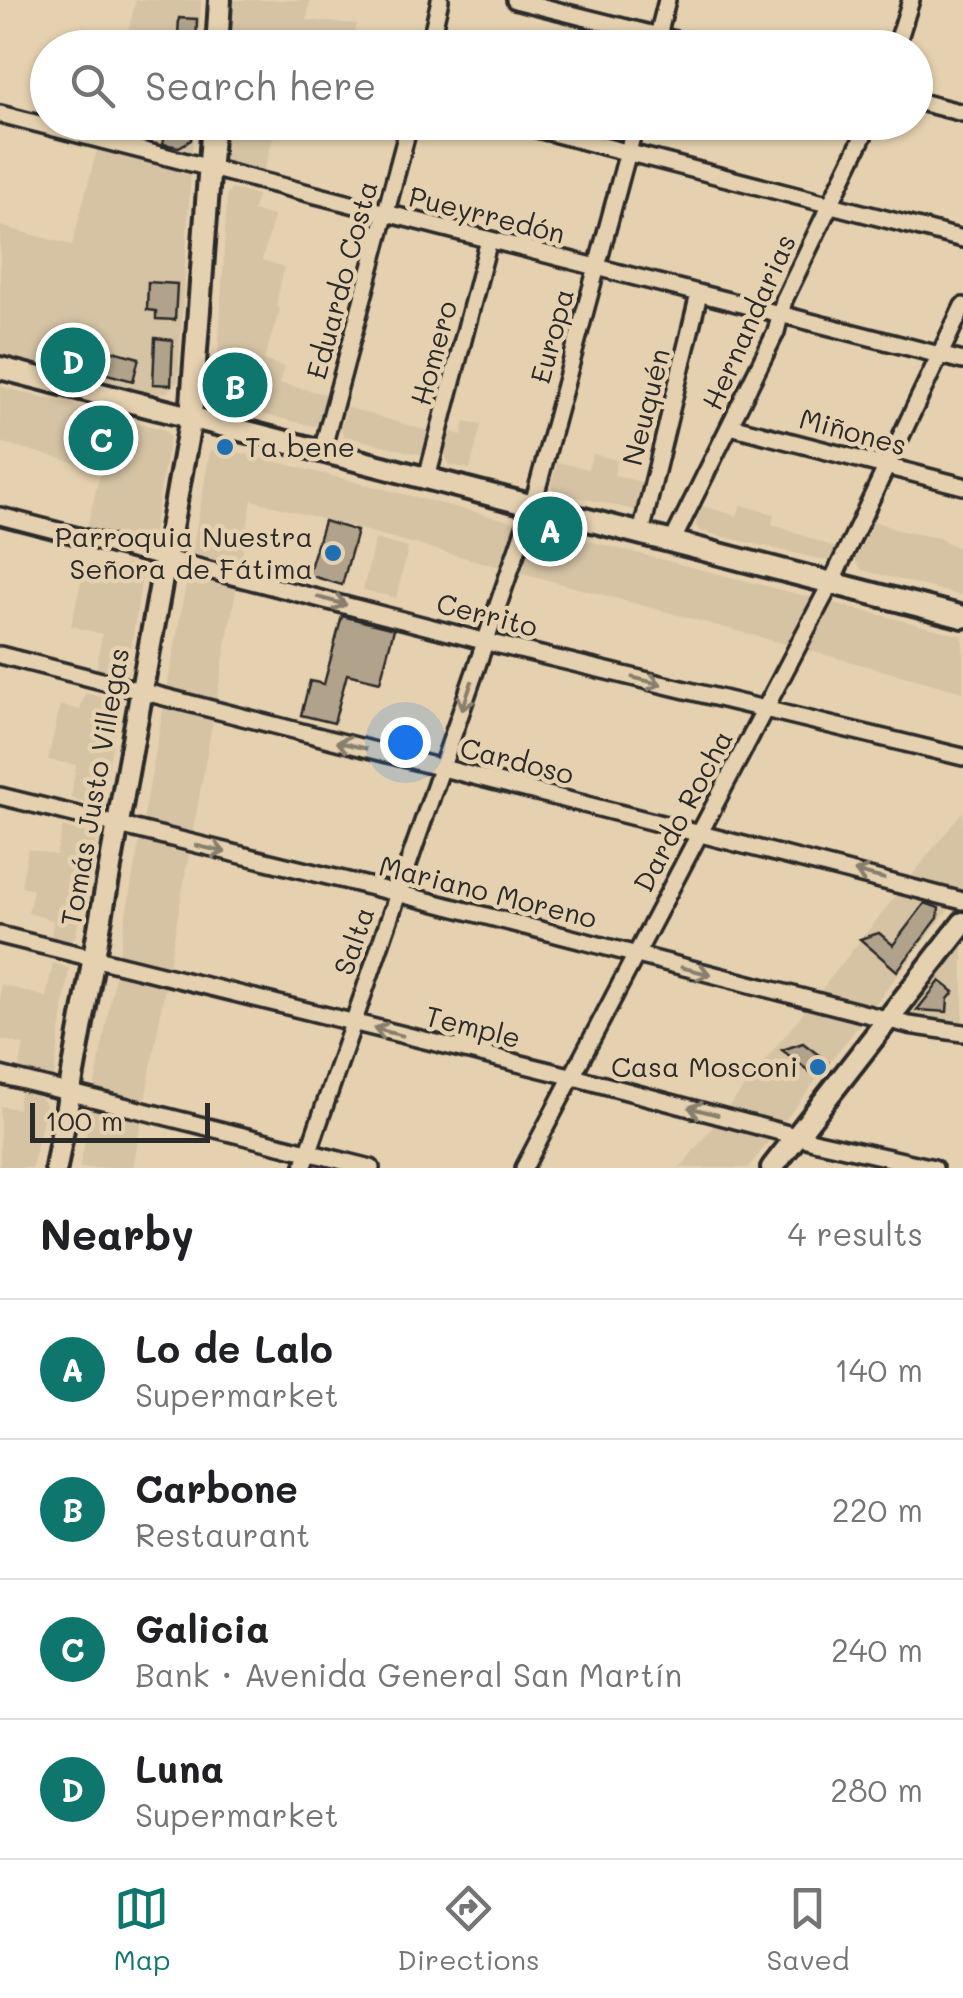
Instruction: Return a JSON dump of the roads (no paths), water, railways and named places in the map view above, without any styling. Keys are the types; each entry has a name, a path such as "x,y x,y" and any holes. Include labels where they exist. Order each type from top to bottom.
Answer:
{"main road":[{"path":"218,30 220,0"},
{"name":"Tomás Justo Villegas","path":"56,1168 191,416 212,140"},
{"path":"0,368 963,617"},
{"path":"772,1168 963,923"}],"street":[{"path":"432,30 440,0"},
{"path":"516,0 618,30"},
{"path":"659,30 667,0"},
{"path":"902,30 911,0"},
{"path":"933,105 963,113"},
{"name":"Pueyrredón","path":"0,114 30,122"},
{"name":"Pueyrredón","path":"99,140 963,361"},
{"name":"Eduardo Costa","path":"322,451 405,140"},
{"path":"581,140 963,239"},
{"name":"Europa","path":"532,504 631,140"},
{"name":"Hernandarias","path":"672,542 776,332 780,314 861,140"},
{"name":"Homero","path":"427,478 489,240"},
{"name":"Neuquén","path":"641,533 699,294"},
{"name":"Dardo Rocha","path":"524,1168 831,583 963,306"},
{"name":"Miñones","path":"730,426 963,486"},
{"name":"Salta","path":"306,1160 532,504"},
{"name":"Cerrito","path":"0,516 487,642 963,757"},
{"name":"Cardoso","path":"0,654 963,901"},
{"name":"Mariano Moreno","path":"0,796 397,893 887,1020 963,1032"},
{"name":"Temple","path":"0,935 934,1168"},
{"path":"0,1074 306,1160 371,1168"}],"place":[{"name":"Luna","path":"73,360"},
{"name":"Carbone","path":"235,385"},
{"name":"Galicia","path":"101,438"},
{"name":"Ta bene","path":"225,447"},
{"name":"Lo de Lalo","path":"550,529"},
{"name":"Parroquia Nuestra Señora de Fátima","path":"333,553"},
{"name":"Casa Mosconi","path":"818,1067"}]}
